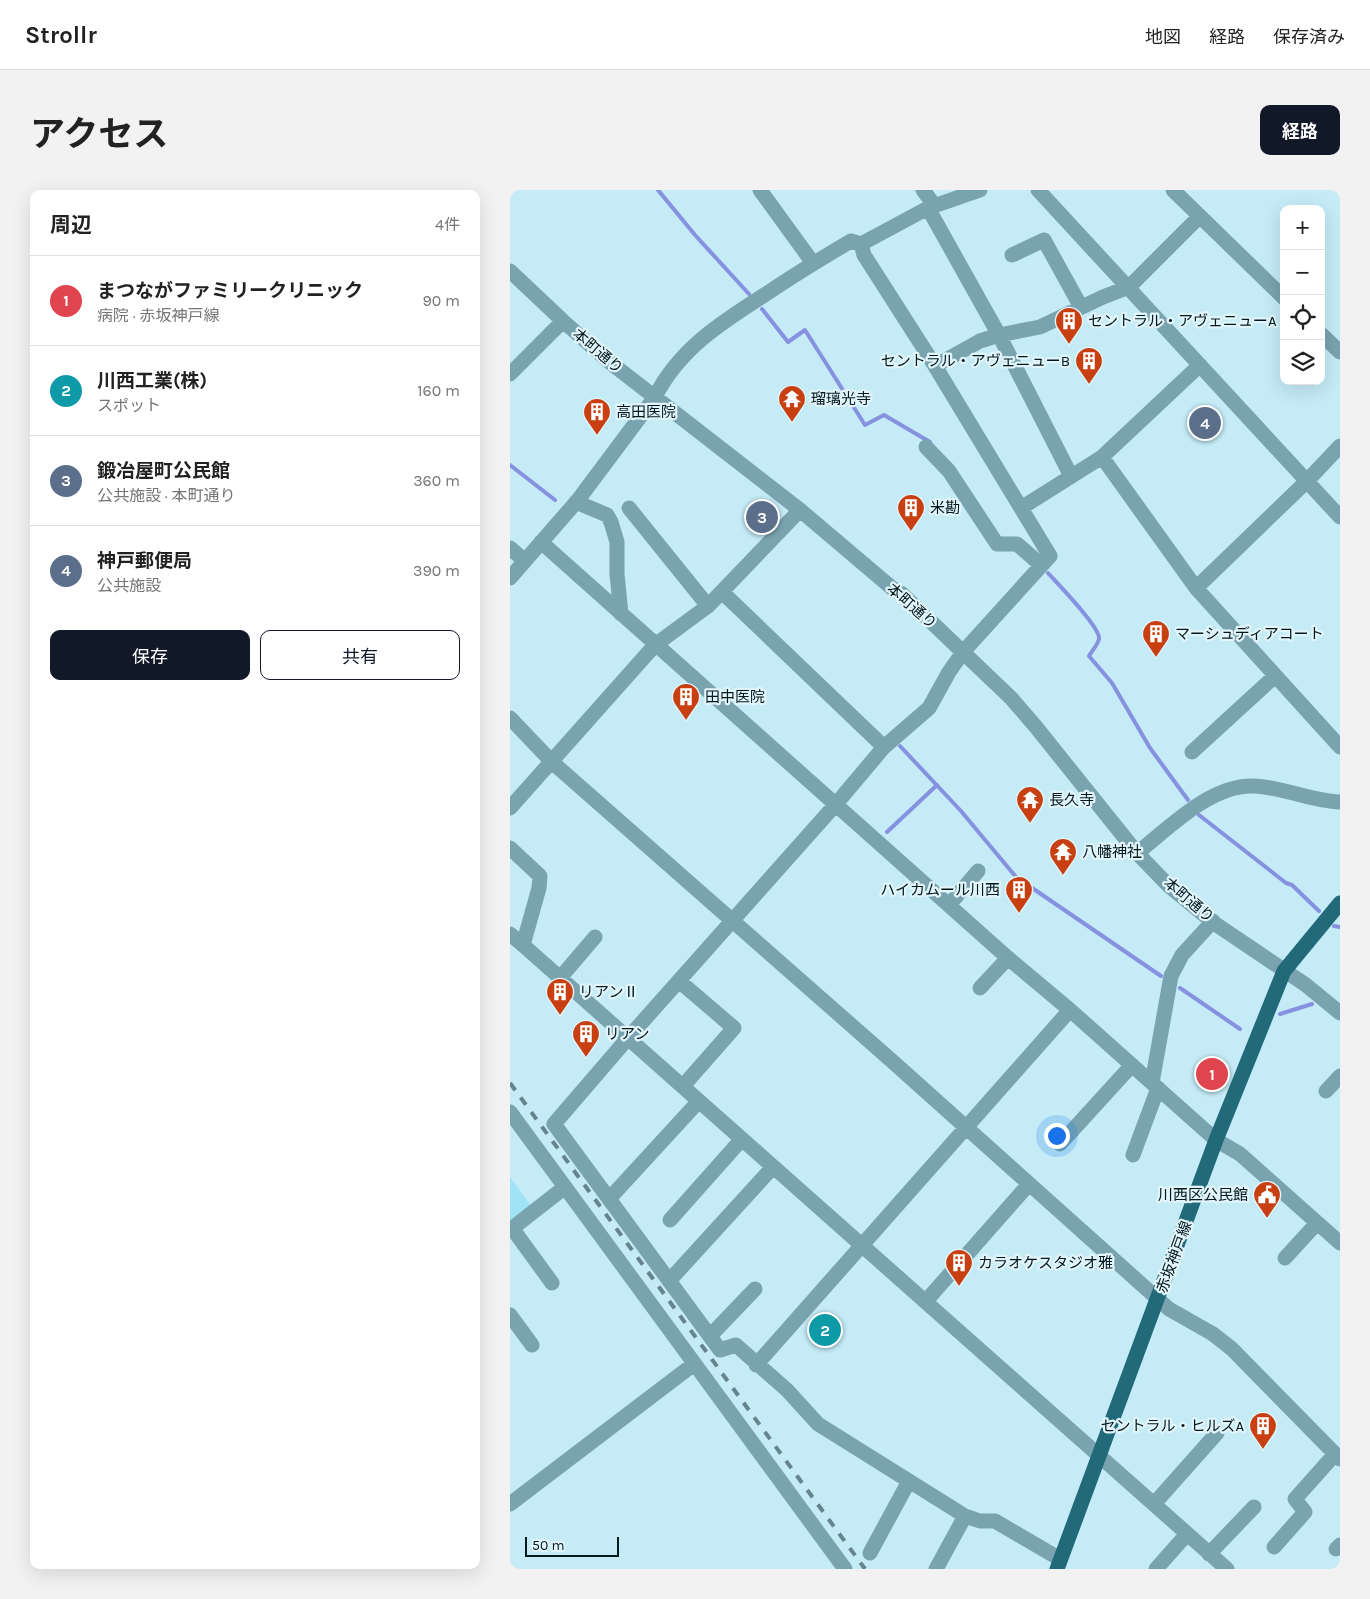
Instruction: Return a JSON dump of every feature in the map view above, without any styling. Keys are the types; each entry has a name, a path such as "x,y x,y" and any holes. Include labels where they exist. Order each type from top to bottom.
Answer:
{"main road":[{"name":"赤坂神戸線","path":"1059,1564 1216,1140 1284,971 1340,903"}],"street":[{"path":"760,190 813,263"},
{"path":"923,190 1071,476"},
{"path":"861,244 931,206 980,190"},
{"path":"1038,190 1340,517"},
{"path":"1173,190 1281,295"},
{"path":"935,366 980,341 999,335 1040,327 1103,297 1129,288 1199,217"},
{"path":"510,578 576,502 655,397 663,381 687,351 716,326 813,263 851,240 861,244"},
{"path":"1012,255 1044,240 1081,307"},
{"path":"861,244 864,255 935,366 1050,556 963,652 949,672 929,708 884,748 554,1124 720,1350 736,1345 756,1365 787,1390 818,1424 965,1516 980,1522 995,1521 1054,1557 1059,1564"},
{"name":"本町通り","path":"510,270 563,321 608,360 800,510 892,588 902,594 1011,698 1137,853 1169,886 1213,921 1306,985 1340,1013"},
{"path":"510,374 563,321"},
{"path":"1325,338 1340,352"},
{"path":"1021,508 1102,457 1200,366"},
{"path":"1196,588 1340,446"},
{"path":"926,447 949,471 997,544 1017,544 1041,564"},
{"path":"1102,457 1196,588 1340,747"},
{"path":"576,502 607,515 611,522 617,542 621,614"},
{"path":"629,508 708,606"},
{"path":"510,808 655,644 708,606 800,510"},
{"path":"541,542 1008,958 1070,1010 1216,1140 1240,1154 1340,1243"},
{"path":"510,548 525,561"},
{"path":"722,592 884,748"},
{"path":"1192,752 1212,724 1275,676"},
{"path":"510,718 552,762 1169,1309 1213,1334 1232,1349 1338,1457 1295,1499 1305,1512 1274,1547"},
{"path":"1137,853 1206,798 1226,789 1253,786 1340,802"},
{"path":"510,848 540,876 539,888 523,946"},
{"path":"949,905 978,871"},
{"path":"1133,1155 1155,1086 1171,976 1182,955 1213,921"},
{"path":"510,934 1227,1569"},
{"path":"560,978 595,937"},
{"path":"980,988 1008,958"},
{"path":"679,981 734,1028 683,1086"},
{"path":"756,1365 1070,1010"},
{"path":"1060,1144 1132,1065"},
{"path":"1326,1091 1340,1076"},
{"path":"609,1198 699,1101"},
{"path":"510,1112 845,1569"},
{"path":"670,1220 742,1139"},
{"path":"670,1281 773,1166"},
{"path":"926,1301 1029,1184"},
{"path":"552,1283 511,1229 565,1188"},
{"path":"1285,1258 1317,1223"},
{"path":"710,1336 755,1289"},
{"path":"510,1315 532,1344"},
{"path":"510,1504 694,1364"},
{"path":"1154,1504 1217,1433"},
{"path":"870,1553 909,1482"},
{"path":"1210,1554 1254,1507"},
{"path":"936,1569 965,1516"},
{"path":"1156,1569 1187,1534"}],"shaded area":[{"path":"510,1177 531,1206 510,1221"}],"waterway":[{"path":"658,190 695,235 749,294"},
{"path":"762,309 788,342 805,330 865,425 884,415 930,442"},
{"path":"510,465 555,500"},
{"path":"1048,573 1078,606 1098,633 1099,639 1089,656 1112,683 1150,748 1188,800"},
{"path":"900,746 961,811 1016,877 1161,976"},
{"path":"887,832 937,785"},
{"path":"1199,815 1286,883 1292,885 1319,911"},
{"path":"1334,926 1340,927"},
{"path":"1180,988 1240,1029"},
{"path":"1280,1014 1312,1004"}],"railway":[{"path":"510,1083 865,1569"}],"place":[{"name":"セントラル・アヴェニューA","path":"1069,345"},
{"name":"セントラル・アヴェニューB","path":"1089,385"},
{"name":"瑠璃光寺","path":"792,423"},
{"name":"神戸郵便局","path":"1205,423"},
{"name":"高田医院","path":"597,436"},
{"name":"鍛冶屋町公民館","path":"762,517"},
{"name":"米勘","path":"911,532"},
{"name":"マーシュディアコート","path":"1156,658"},
{"name":"田中医院","path":"686,721"},
{"name":"長久寺","path":"1030,824"},
{"name":"八幡神社","path":"1063,876"},
{"name":"ハイカムール川西","path":"1019,914"},
{"name":"リアンⅡ","path":"560,1016"},
{"name":"リアン","path":"586,1058"},
{"name":"まつながファミリークリニック","path":"1212,1074"},
{"name":"川西区公民館","path":"1267,1219"},
{"name":"カラオケスタジオ雅","path":"959,1287"},
{"name":"川西工業(株)","path":"825,1330"},
{"name":"セントラル・ヒルズA","path":"1263,1450"}]}
